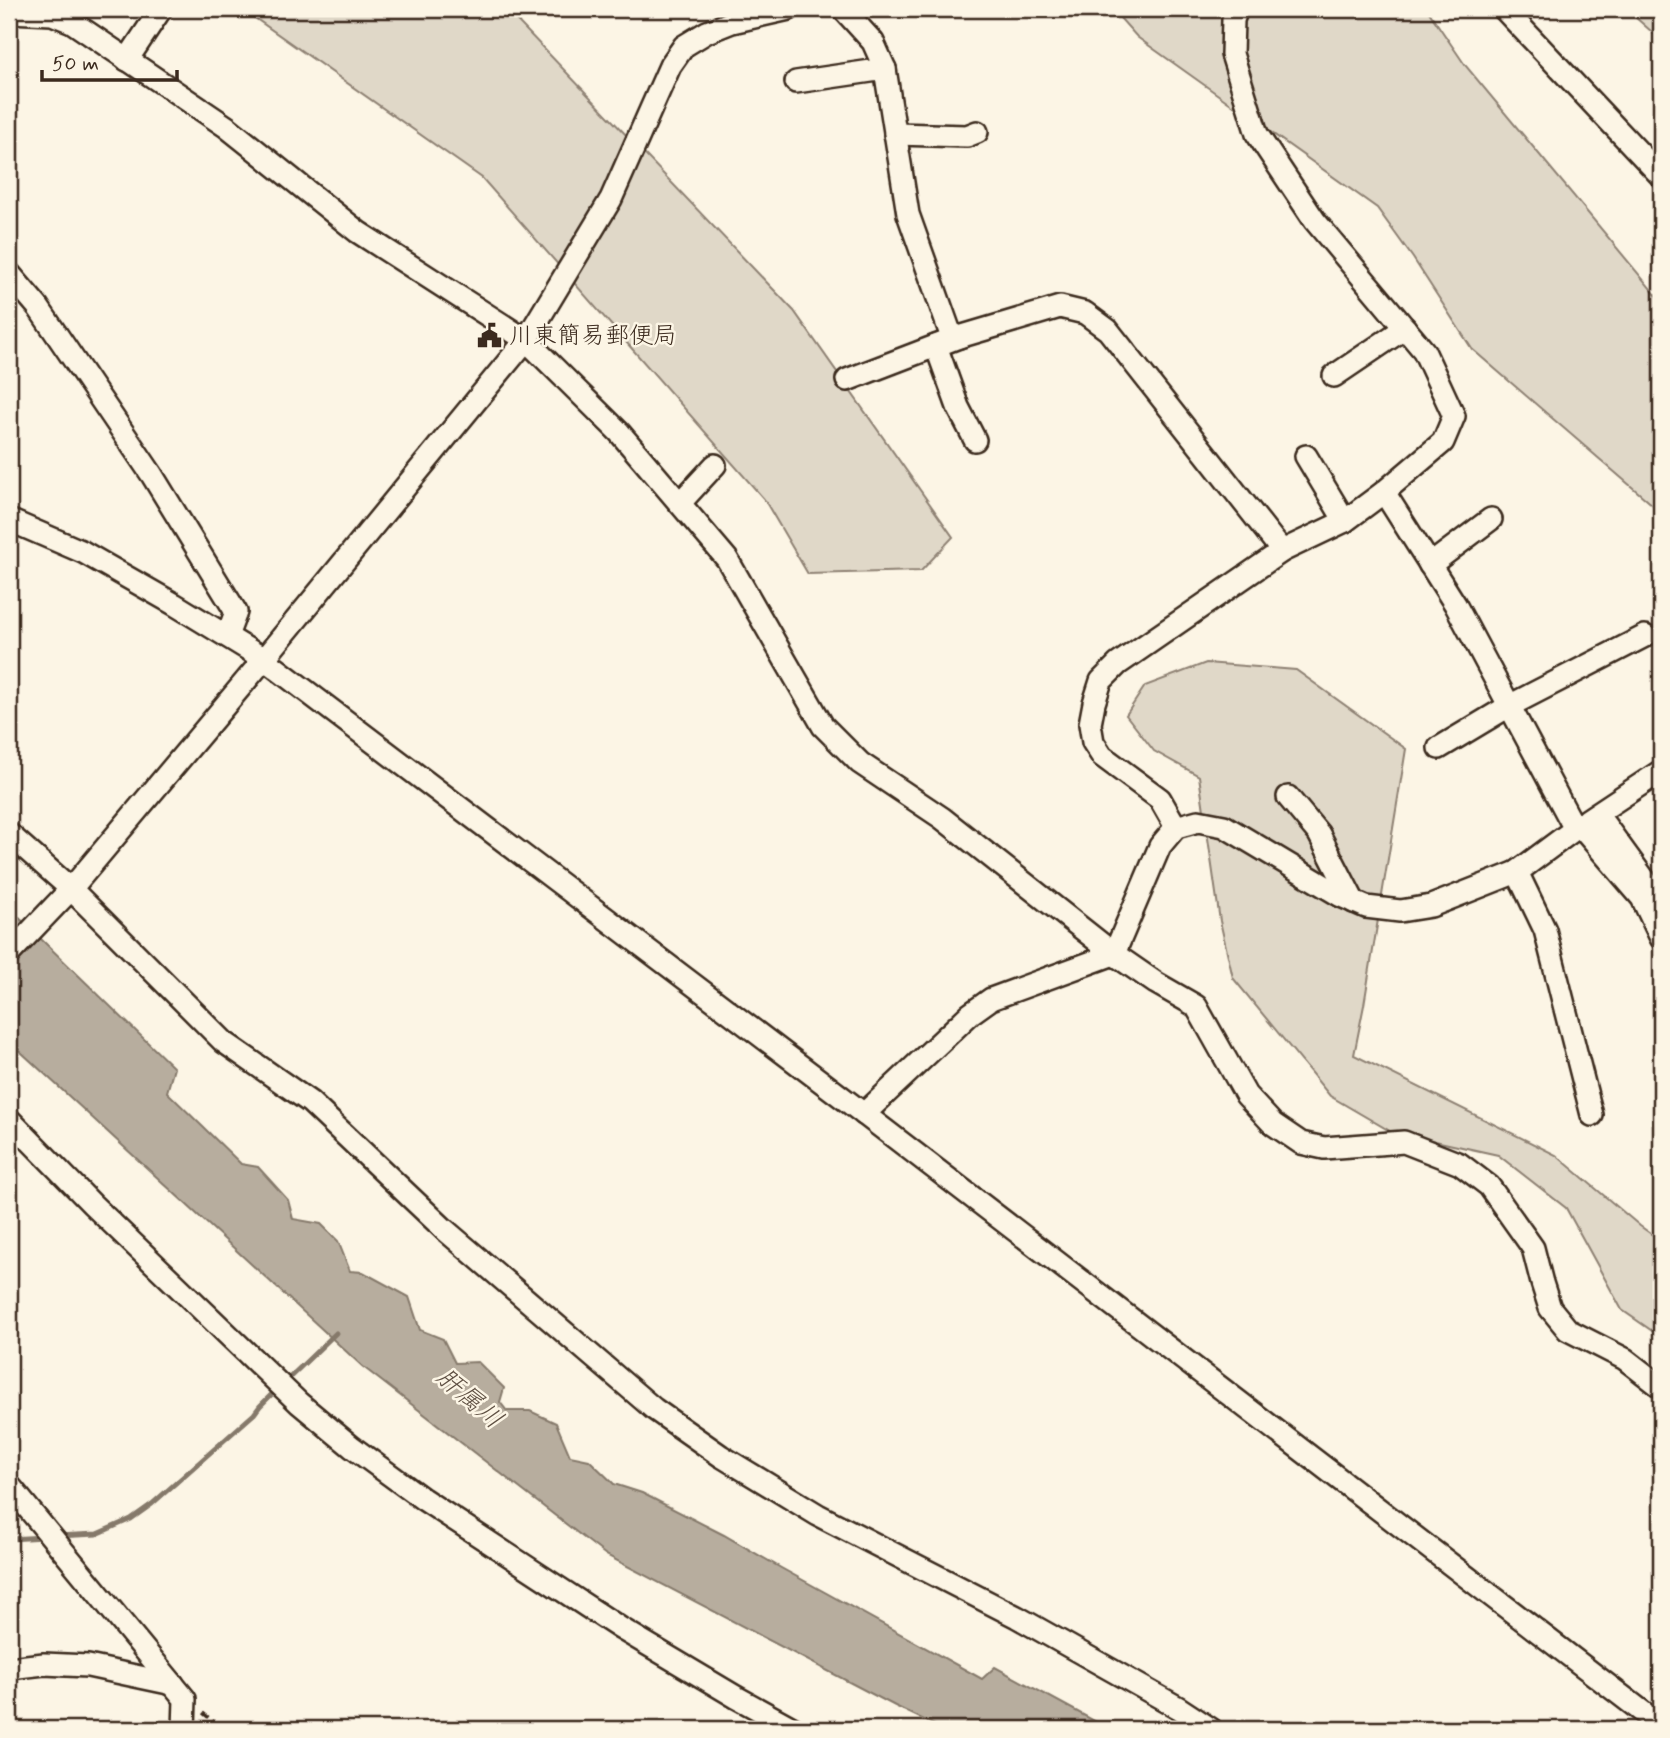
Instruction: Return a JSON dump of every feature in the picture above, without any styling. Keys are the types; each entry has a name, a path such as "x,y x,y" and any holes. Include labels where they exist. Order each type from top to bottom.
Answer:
{"street":[{"path":"127,60 161,9"},
{"path":"9,954 71,889 526,340 611,199 670,66 684,47 707,32 732,22 789,9"},
{"path":"843,9 873,42 885,69 908,214 950,332 959,337"},
{"path":"1176,827 1160,799 1102,756 1093,742 1090,724 1101,681 1118,664 1282,551 1345,521 1384,492 1443,442 1454,416 1424,351 1315,221 1257,134 1232,54 1233,20 1237,9"},
{"path":"1504,9 1661,176"},
{"path":"9,12 52,14 72,22 227,127 358,232 526,340 619,432 727,559 823,726 860,764 942,818 1114,954 1196,1006 1246,1095 1273,1124 1301,1143 1324,1148 1404,1142 1460,1164 1489,1185 1533,1248 1550,1308 1568,1330 1625,1359 1661,1387"},
{"path":"796,82 885,69"},
{"path":"895,134 967,136 977,132"},
{"path":"9,273 38,307 152,475 236,612 227,636"},
{"path":"847,380 959,337 1060,307 1085,313 1108,330 1282,551"},
{"path":"1334,376 1405,328"},
{"path":"936,346 958,407 975,440"},
{"path":"1306,456 1345,521"},
{"path":"680,503 715,465"},
{"path":"1384,492 1455,604 1509,706 1584,823 1642,898 1661,938"},
{"path":"1430,565 1492,519"},
{"path":"10,520 83,552 264,659 864,1114 1661,1726"},
{"path":"1439,748 1509,706 1645,636"},
{"path":"864,1114 970,1014 991,999 1114,954 1160,846 1176,827 1198,821 1224,826 1341,896 1366,907 1400,911 1431,906 1517,872 1661,771"},
{"path":"1288,797 1319,834 1354,902"},
{"path":"1584,823 1660,899"},
{"path":"9,834 71,889 224,1042 310,1102 444,1229 654,1409 721,1456 818,1515 1017,1617 1179,1707 1211,1729"},
{"path":"1517,872 1545,930 1592,1115"},
{"path":"9,1119 92,1204 299,1403 352,1447 424,1499 620,1628 794,1729"},
{"path":"9,1485 185,1699 184,1729"},
{"path":"9,1668 44,1664 89,1666 173,1684"}],"shaded area":[{"path":"242,9 506,9 794,311 953,537 921,571 808,574 764,499 482,178"},
{"path":"1112,9 1427,9 1465,65 1661,301 1661,512 1472,349 1377,208 1137,37"},
{"path":"1626,9 1661,9 1661,40"},
{"path":"1206,663 1296,670 1406,749 1354,1055 1556,1155 1661,1241 1661,1337 1622,1310 1566,1208 1498,1155 1390,1131 1330,1096 1233,978 1220,921 1199,776 1154,751 1126,715 1145,686"}],"water":[{"name":"肝属川","path":"9,908 174,1068 167,1092 241,1164 258,1167 288,1200 293,1219 321,1224 338,1241 350,1271 363,1272 409,1297 420,1330 443,1339 455,1363 478,1362 504,1388 500,1402 507,1411 530,1411 556,1423 570,1456 589,1460 614,1484 642,1493 724,1535 982,1679 995,1667 1109,1729 943,1729 606,1555 362,1366 9,1041"}],"waterway":[{"path":"285,1382 336,1333"},
{"path":"57,1536 97,1534 131,1519 152,1504 254,1414 278,1388"},
{"path":"9,1539 44,1537"}],"place":[{"name":"川東簡易郵便局","path":"489,336"}]}
